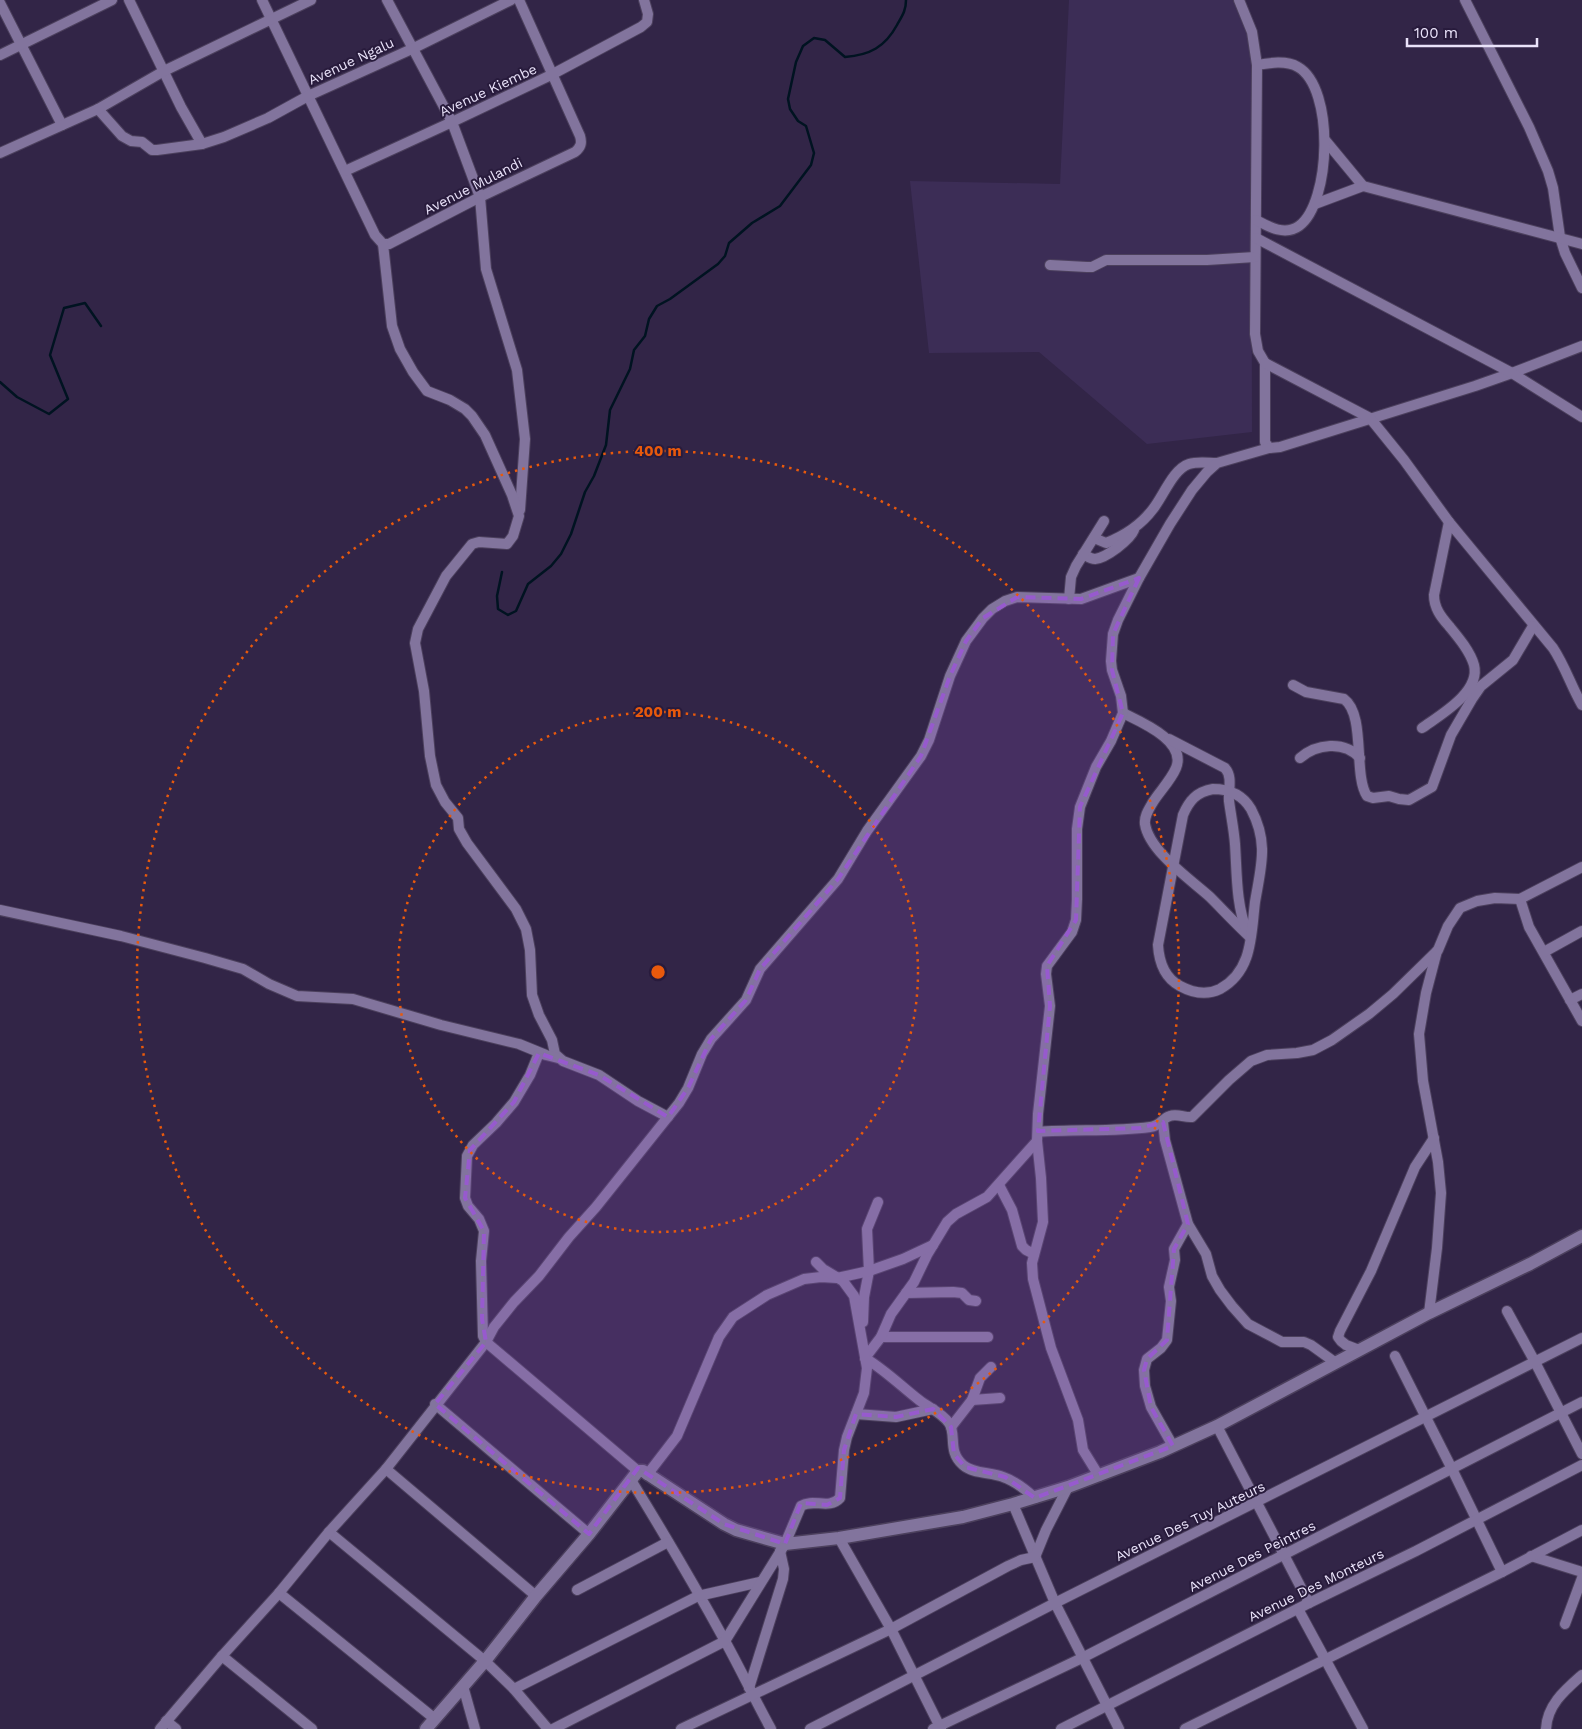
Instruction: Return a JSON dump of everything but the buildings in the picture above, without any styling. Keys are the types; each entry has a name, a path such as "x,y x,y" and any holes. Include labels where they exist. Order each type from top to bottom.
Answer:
{"street":[{"path":"0,55 112,0"},
{"path":"129,0 202,144"},
{"path":"262,0 375,236 383,244 392,326 400,349 413,372 427,391 450,400 465,409 472,416 492,450 519,516"},
{"path":"0,153 98,109 164,71 311,0"},
{"path":"387,0 452,122 480,197 486,269 517,370 525,439 519,516 513,536 507,544 474,543 446,576 418,629 415,643 423,682 430,756 436,785 445,802 458,818 459,829 467,843 516,909 526,929 530,950 532,995 558,1058"},
{"name":"Avenue Ngalu","path":"98,109 122,136 131,141 142,142 152,150 202,144 224,137 268,118 308,96 414,48 511,0"},
{"name":"Avenue Mulandi","path":"383,244 398,241 480,197 580,148 582,142 580,136 519,0"},
{"name":"Avenue Kiembe","path":"345,171 552,75 641,27 647,22 648,14 644,0"},
{"path":"1239,0 1252,32 1256,65 1255,257 1258,352 1265,363 1370,418 1404,460 1449,522 1533,626 1544,636 1560,658 1582,705"},
{"path":"1465,0 1529,126 1548,171 1553,188 1560,237 1565,253 1582,288"},
{"path":"0,3 62,125"},
{"path":"1256,65 1274,62 1289,64 1298,67 1308,76 1320,103 1325,140 1315,204 1299,226 1286,231 1272,228 1256,220"},
{"path":"1325,140 1363,186"},
{"path":"1315,204 1363,186 1582,244"},
{"path":"1256,238 1512,373 1582,417"},
{"path":"1050,265 1092,267 1106,260 1207,260 1255,257"},
{"path":"1083,554 1092,559 1100,558 1128,539 1152,510 1172,480 1188,464 1217,463 1269,448 1280,447 1512,373 1582,346"},
{"path":"1265,363 1265,442 1269,448"},
{"path":"1098,1476 1083,1450 1078,1420 1046,1331 1033,1279 1034,1254 1042,1233 1043,1222 1037,1136 1040,1087 1050,1006 1046,974 1047,966 1072,932 1076,920 1078,899 1077,829 1080,808 1096,767 1111,741 1123,713 1121,696 1112,670 1113,634 1139,578 1192,490 1217,463"},
{"path":"1069,599 1071,577 1104,521"},
{"path":"1422,728 1465,694 1470,687 1475,672 1473,663 1438,612 1434,603 1449,522"},
{"path":"1094,538 1106,543 1136,527"},
{"path":"176,1729 163,1725 222,1656 280,1593 329,1532 386,1469 486,1342 494,1327 514,1302 539,1276 668,1117 688,1088 702,1054 711,1039 746,1000 760,969 838,879 867,832 922,756 950,676 966,642 975,628 992,609 1005,601 1017,597 1081,599 1139,578"},
{"path":"1293,684 1306,692 1347,700 1356,726 1363,786 1366,794 1370,797 1389,796 1409,800 1427,792 1435,782 1451,735 1472,698 1481,686 1512,660 1533,626"},
{"path":"1123,713 1225,768 1229,774 1238,892 1244,922 1250,937"},
{"path":"1163,736 1177,751 1178,760 1176,768 1148,810 1145,823 1153,841 1174,866 1203,891 1250,937"},
{"path":"1300,758 1312,749 1333,746 1346,748 1360,758"},
{"path":"1223,789 1229,791 1242,798 1248,805 1261,834 1262,859 1247,954 1241,971 1226,986 1205,994 1186,989 1172,981 1162,966 1158,955 1158,945 1183,815 1191,800 1204,791 1223,789"},
{"path":"1428,1313 1437,1248 1441,1193 1434,1138 1423,1081 1419,1034 1426,993 1438,950 1448,926 1460,908 1477,901 1495,898 1520,899 1582,868"},
{"path":"1520,899 1530,927 1582,1021"},
{"path":"0,910 121,936 214,960 243,969 269,984 297,996 353,999 441,1025 519,1044 598,1075 638,1101 668,1117"},
{"path":"1544,952 1582,931"},
{"path":"865,1358 881,1337 891,1314 906,1294 947,1222 956,1214 987,1196 1037,1136 1156,1126 1170,1116 1175,1115 1186,1118 1192,1116 1198,1113 1229,1080 1251,1061 1267,1055 1314,1050 1332,1040 1393,994 1438,950"},
{"path":"1570,1000 1582,994"},
{"path":"540,1053 530,1076 514,1102 473,1145 467,1156 465,1198 468,1206 479,1219 484,1230 481,1261 482,1329 486,1342 638,1475 724,1524 782,1548 963,1517 1035,1498 1098,1476 1218,1426 1428,1313 1530,1264 1582,1236"},
{"path":"1163,1122 1165,1140 1188,1224 1206,1254 1212,1276 1220,1290 1248,1324 1282,1342 1304,1342 1311,1345 1336,1363"},
{"path":"1359,1350 1341,1341 1338,1337 1340,1331 1371,1271 1414,1168 1434,1138"},
{"path":"998,1185 1012,1210 1022,1246 1034,1254"},
{"path":"862,1338 864,1297 869,1271 867,1229 878,1202"},
{"path":"1173,1446 1151,1407 1145,1386 1144,1370 1147,1359 1162,1348 1167,1340 1170,1305 1169,1287 1175,1260 1174,1248 1188,1224"},
{"path":"426,1729 485,1661 536,1596 638,1475 677,1436 718,1337 733,1317 767,1295 804,1279 837,1278 869,1271 904,1259 933,1245"},
{"path":"553,1729 725,1641 782,1548 801,1506 806,1503 827,1505 836,1503 840,1498 844,1450 861,1404 866,1380 865,1358 854,1296 843,1281 816,1262"},
{"path":"906,1294 953,1292 976,1301"},
{"path":"1506,1311 1535,1362 1582,1454"},
{"path":"881,1337 988,1337"},
{"name":"Avenue Des Tuy Auteurs","path":"810,1729 1055,1603 1582,1338"},
{"path":"1395,1356 1502,1572"},
{"path":"865,1358 877,1365 922,1403 945,1418 951,1426 954,1454 965,1467 973,1471 1004,1477 1023,1488 1035,1498"},
{"path":"951,1426 972,1400 977,1382 991,1367"},
{"path":"972,1400 1000,1398"},
{"name":"Avenue Des Peintres","path":"938,1728 1082,1658 1582,1402"},
{"path":"436,1404 589,1534"},
{"path":"856,1414 896,1417 933,1410"},
{"path":"1218,1426 1309,1603"},
{"name":"Avenue Des Monteurs","path":"1061,1729 1416,1551 1582,1465"},
{"path":"386,1469 536,1596"},
{"path":"638,1475 668,1542 725,1641 771,1729"},
{"path":"1035,1557 1046,1530 1068,1487"},
{"path":"1013,1504 1055,1603 1119,1729"},
{"path":"1185,1729 1502,1572 1582,1530"},
{"path":"329,1532 485,1661 514,1689 548,1729"},
{"path":"839,1538 891,1629 938,1728"},
{"path":"577,1590 668,1542"},
{"path":"750,1691 783,1579 782,1548"},
{"path":"1531,1556 1582,1572"},
{"path":"681,1729 750,1691 891,1629 1008,1566 1021,1560 1035,1557"},
{"path":"1565,1624 1582,1578"},
{"path":"514,1689 698,1596 760,1582"},
{"path":"280,1593 435,1719"},
{"path":"1298,1609 1363,1729"},
{"path":"222,1656 312,1729"},
{"path":"1546,1729 1548,1714 1554,1704 1561,1694 1582,1675"},
{"path":"463,1686 475,1729"}],"highlighted area":[{"path":"1139,578 1113,634 1112,670 1123,713 1080,807 1076,920 1047,966 1050,1006 1038,1131 1140,1128 1163,1122 1188,1224 1174,1249 1167,1340 1147,1359 1144,1370 1151,1407 1173,1446 1035,1498 1005,1477 965,1467 954,1454 951,1427 933,1409 896,1417 856,1414 844,1450 840,1498 827,1505 801,1503 785,1544 724,1524 638,1468 589,1534 435,1404 486,1342 482,1319 484,1231 465,1198 470,1150 514,1102 539,1053 599,1075 668,1117 688,1088 711,1039 746,1000 760,969 838,879 921,756 950,676 966,641 983,618 1017,597 1081,599"}],"shaded area":[{"path":"1069,0 1233,0 1251,31 1252,432 1147,444 1039,352 929,353 910,181 1060,184"}],"waterway":[{"path":"502,572 497,596 498,609 508,615 516,611 528,584 551,566 561,554 571,534 585,492 594,476 606,445 610,410 630,369 634,350 645,336 649,319 657,306 670,299 718,264 725,256 729,243 752,223 780,206 811,165 814,153 806,126 798,121 790,109 788,99 796,62 803,46 814,38 825,40 845,57 869,52 882,44 892,33 903,13 906,0"},
{"path":"0,382 17,397 49,414 68,399 50,355 64,308 85,303 101,326"}]}
